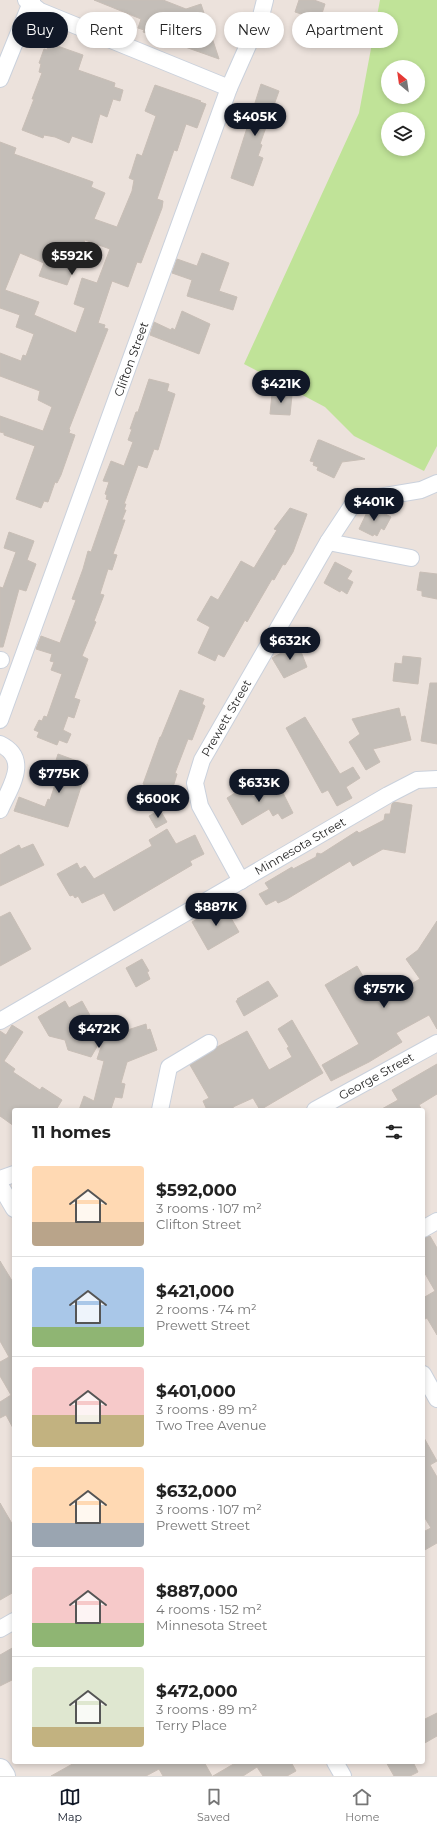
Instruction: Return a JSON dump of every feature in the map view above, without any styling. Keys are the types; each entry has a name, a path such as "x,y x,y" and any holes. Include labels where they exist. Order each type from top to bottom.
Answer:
{"street":[{"name":"Clifton Street","path":"0,720 229,88 261,16 265,0"},
{"path":"0,79 29,1 40,12 229,88"},
{"name":"Prewett Street","path":"241,881 200,806 196,783 202,760 328,542 355,501 421,490 437,483"},
{"path":"328,542 411,558"},
{"path":"0,744 9,749 16,759 17,772 0,810"},
{"name":"Minnesota Street","path":"0,1021 394,792 417,780 437,779"},
{"path":"160,1108 169,1067 209,1043"},
{"name":"George Street","path":"319,1108 437,1043"},
{"path":"0,1179 12,1175"},
{"path":"0,1185 12,1206"},
{"path":"425,1228 437,1221"},
{"path":"427,1379 437,1399"},
{"path":"0,1629 12,1622"},
{"path":"336,1764 343,1776"},
{"path":"0,1770 4,1776"}],"green space":[{"path":"380,0 437,0 437,446 424,471 354,436 325,407 244,364 359,113 371,48 398,48 398,12 378,12"}],"building":[{"path":"94,0 163,0 186,9 201,4 204,12 145,12 145,33 143,32 144,30 138,28 141,19 137,17 137,12 124,12"},
{"path":"299,0 314,0 325,4 322,12 295,12"},
{"path":"48,48 63,48 83,55 78,70 115,83 114,87 123,90 120,101 113,99 107,117 100,114 92,143 72,136 69,143 55,137 44,135 43,138 22,130 42,73 39,72 41,64 39,63 44,49 47,50"},
{"path":"188,48 215,48 219,59"},
{"path":"261,84 279,91 260,144 262,145 258,156 263,158 253,186 231,178"},
{"path":"155,85 206,104 197,128 186,124 177,151 174,150 157,199 163,201 162,208 141,263 137,262 128,287 112,281 98,323 105,325 104,328 108,329 69,429 69,433 75,435 61,475 57,483 55,482 48,502 44,501 41,508 16,499 35,446 4,435 4,433 0,432 0,416 43,431 52,407 38,400 40,391 0,376 0,353 21,361 23,355 26,356 34,334 16,327 20,315 0,308 0,142 16,148 14,154 93,182 91,187 105,193 94,219 117,227 132,191 134,180 129,178 137,154 142,156 156,116 145,111","holes":["85,240 110,249 97,283 82,278 74,304 85,308 76,333 34,315 39,302 5,290 20,253 44,263 39,276 67,285"]},
{"path":"202,253 229,263 219,291 237,297 233,310 187,296 192,280 172,273 177,259 197,266"},
{"path":"182,311 210,324 199,354 150,335 154,322 171,330 172,328 175,330"},
{"path":"149,379 169,384 167,391 175,394 158,450 154,449 147,468 138,465 124,504 126,504 124,510 126,510 122,520 125,520 113,554 117,555 112,570 108,569 100,594 104,595 94,621 96,622 82,656 88,659 74,698 80,700 74,718 68,716 63,730 71,734 67,743 59,740 57,745 37,737 39,732 34,730 39,720 42,721 44,716 47,717 62,674 51,670 54,662 50,661 52,654 36,649 41,636 60,643 76,600 72,599 88,551 91,552 109,500 106,499 107,495 105,494 109,482 103,481 111,461 124,466 133,442 128,440 132,429 130,429 136,412 138,412"},
{"path":"272,394 292,395 290,415 270,414"},
{"path":"318,440 365,459 342,462 334,478 317,470 318,467 313,465 314,462 310,461"},
{"path":"290,508 307,514 293,552 285,565 283,564 274,580 272,579 247,622 245,620 224,657 218,654 215,661 198,653 210,627 197,620 211,596 218,600 241,561 254,568 277,530 274,529"},
{"path":"369,508 373,510 374,508 391,517 384,530 381,528 377,536 374,534 373,536 359,529"},
{"path":"9,532 34,541 27,560 36,564 26,591 19,589 3,647 0,647 0,587 3,588 16,552 4,548"},
{"path":"335,562 352,571 347,579 353,582 347,594 341,590 340,592 324,583"},
{"path":"420,572 437,574 437,599 422,596 422,591 417,590"},
{"path":"298,644 307,667 284,678 272,658"},
{"path":"403,656 421,658 418,684 393,681 395,663 402,664"},
{"path":"430,683 437,683 437,744 421,741"},
{"path":"180,690 204,699 202,704 205,706 192,740 188,739 175,773 177,774 171,794 143,784 160,737"},
{"path":"399,708 401,717 405,716 411,740 373,749 380,762 366,770 349,742 360,734 352,719"},
{"path":"305,717 340,774 353,767 360,778 346,787 352,798 337,806 328,790 322,793 286,728"},
{"path":"58,754 88,765 68,827 14,811 19,797 45,807 48,799 50,800 58,775 52,773"},
{"path":"278,783 293,813 282,819 278,813 273,816 269,809 242,825 227,798 235,793 234,790 245,784 253,797"},
{"path":"394,802 412,805 405,853 383,849 353,866 350,861 287,899 278,903 276,900 266,905 259,894 269,889 265,883 292,867 293,869 316,857 317,853 321,854 357,831 359,833 384,820 385,814 390,814 392,804"},
{"path":"160,810 167,822 156,828 149,816"},
{"path":"167,829 176,844 195,835 204,854 190,861 192,865 114,911 104,893 82,903 78,896 75,898 73,895 70,896 57,874 77,863 80,869 85,866 94,879 152,846 149,840"},
{"path":"33,844 44,865 0,886 0,855 19,845 21,849"},
{"path":"223,904 239,932 208,950 192,922"},
{"path":"10,912 31,949 0,966 0,917"},
{"path":"437,921 437,1029 429,1015 396,1033 402,1042 369,1062 331,1081 322,1065 359,1044 325,985 357,966 378,1002 420,979 406,959 418,950"},
{"path":"142,959 149,971 147,972 150,979 136,987 126,968"},
{"path":"268,981 278,996 244,1016 236,1001 238,1000 237,999"},
{"path":"65,1001 69,1008 82,1001 96,1026 103,1028 100,1039 146,1024 147,1030 150,1029 157,1050 127,1062 121,1083 125,1084 122,1098 115,1097 111,1108 80,1108 84,1096 94,1101 104,1061 97,1059 101,1047 98,1045 91,1057 68,1050 65,1040 49,1036 38,1017"},
{"path":"292,1020 323,1073 263,1108 259,1108 253,1098 233,1108 206,1108 203,1101 209,1098 190,1065 217,1047 247,1031 269,1070 292,1057 287,1048 289,1047 278,1029"},
{"path":"12,1025 23,1032 4,1061 15,1069 13,1072 40,1090 42,1087 62,1100 57,1108 12,1108 12,1125 0,1116 0,1031 6,1035"},
{"path":"437,1064 437,1094 419,1105 421,1108 384,1108 398,1100 392,1090"},
{"path":"430,1236 437,1248 437,1335 427,1318 425,1319 425,1297 435,1291 425,1274 425,1237"},
{"path":"0,1261 12,1281 12,1426 6,1415 0,1418 0,1402 11,1395 0,1376 0,1362 9,1357 0,1341"},
{"path":"425,1440 437,1461 430,1465 437,1477 437,1543 425,1550 425,1531 431,1528 425,1518"},
{"path":"0,1503 12,1524 12,1593 0,1600"},
{"path":"12,1648 12,1680 0,1686 0,1655"},
{"path":"437,1713 437,1736 425,1743 425,1719"},
{"path":"72,1764 205,1764 212,1776 163,1776 159,1769 146,1776 51,1776"},
{"path":"234,1764 292,1764 296,1771 287,1776 263,1776 257,1767 243,1776 213,1776"},
{"path":"387,1764 414,1764 418,1772 410,1776 394,1776"}]}
